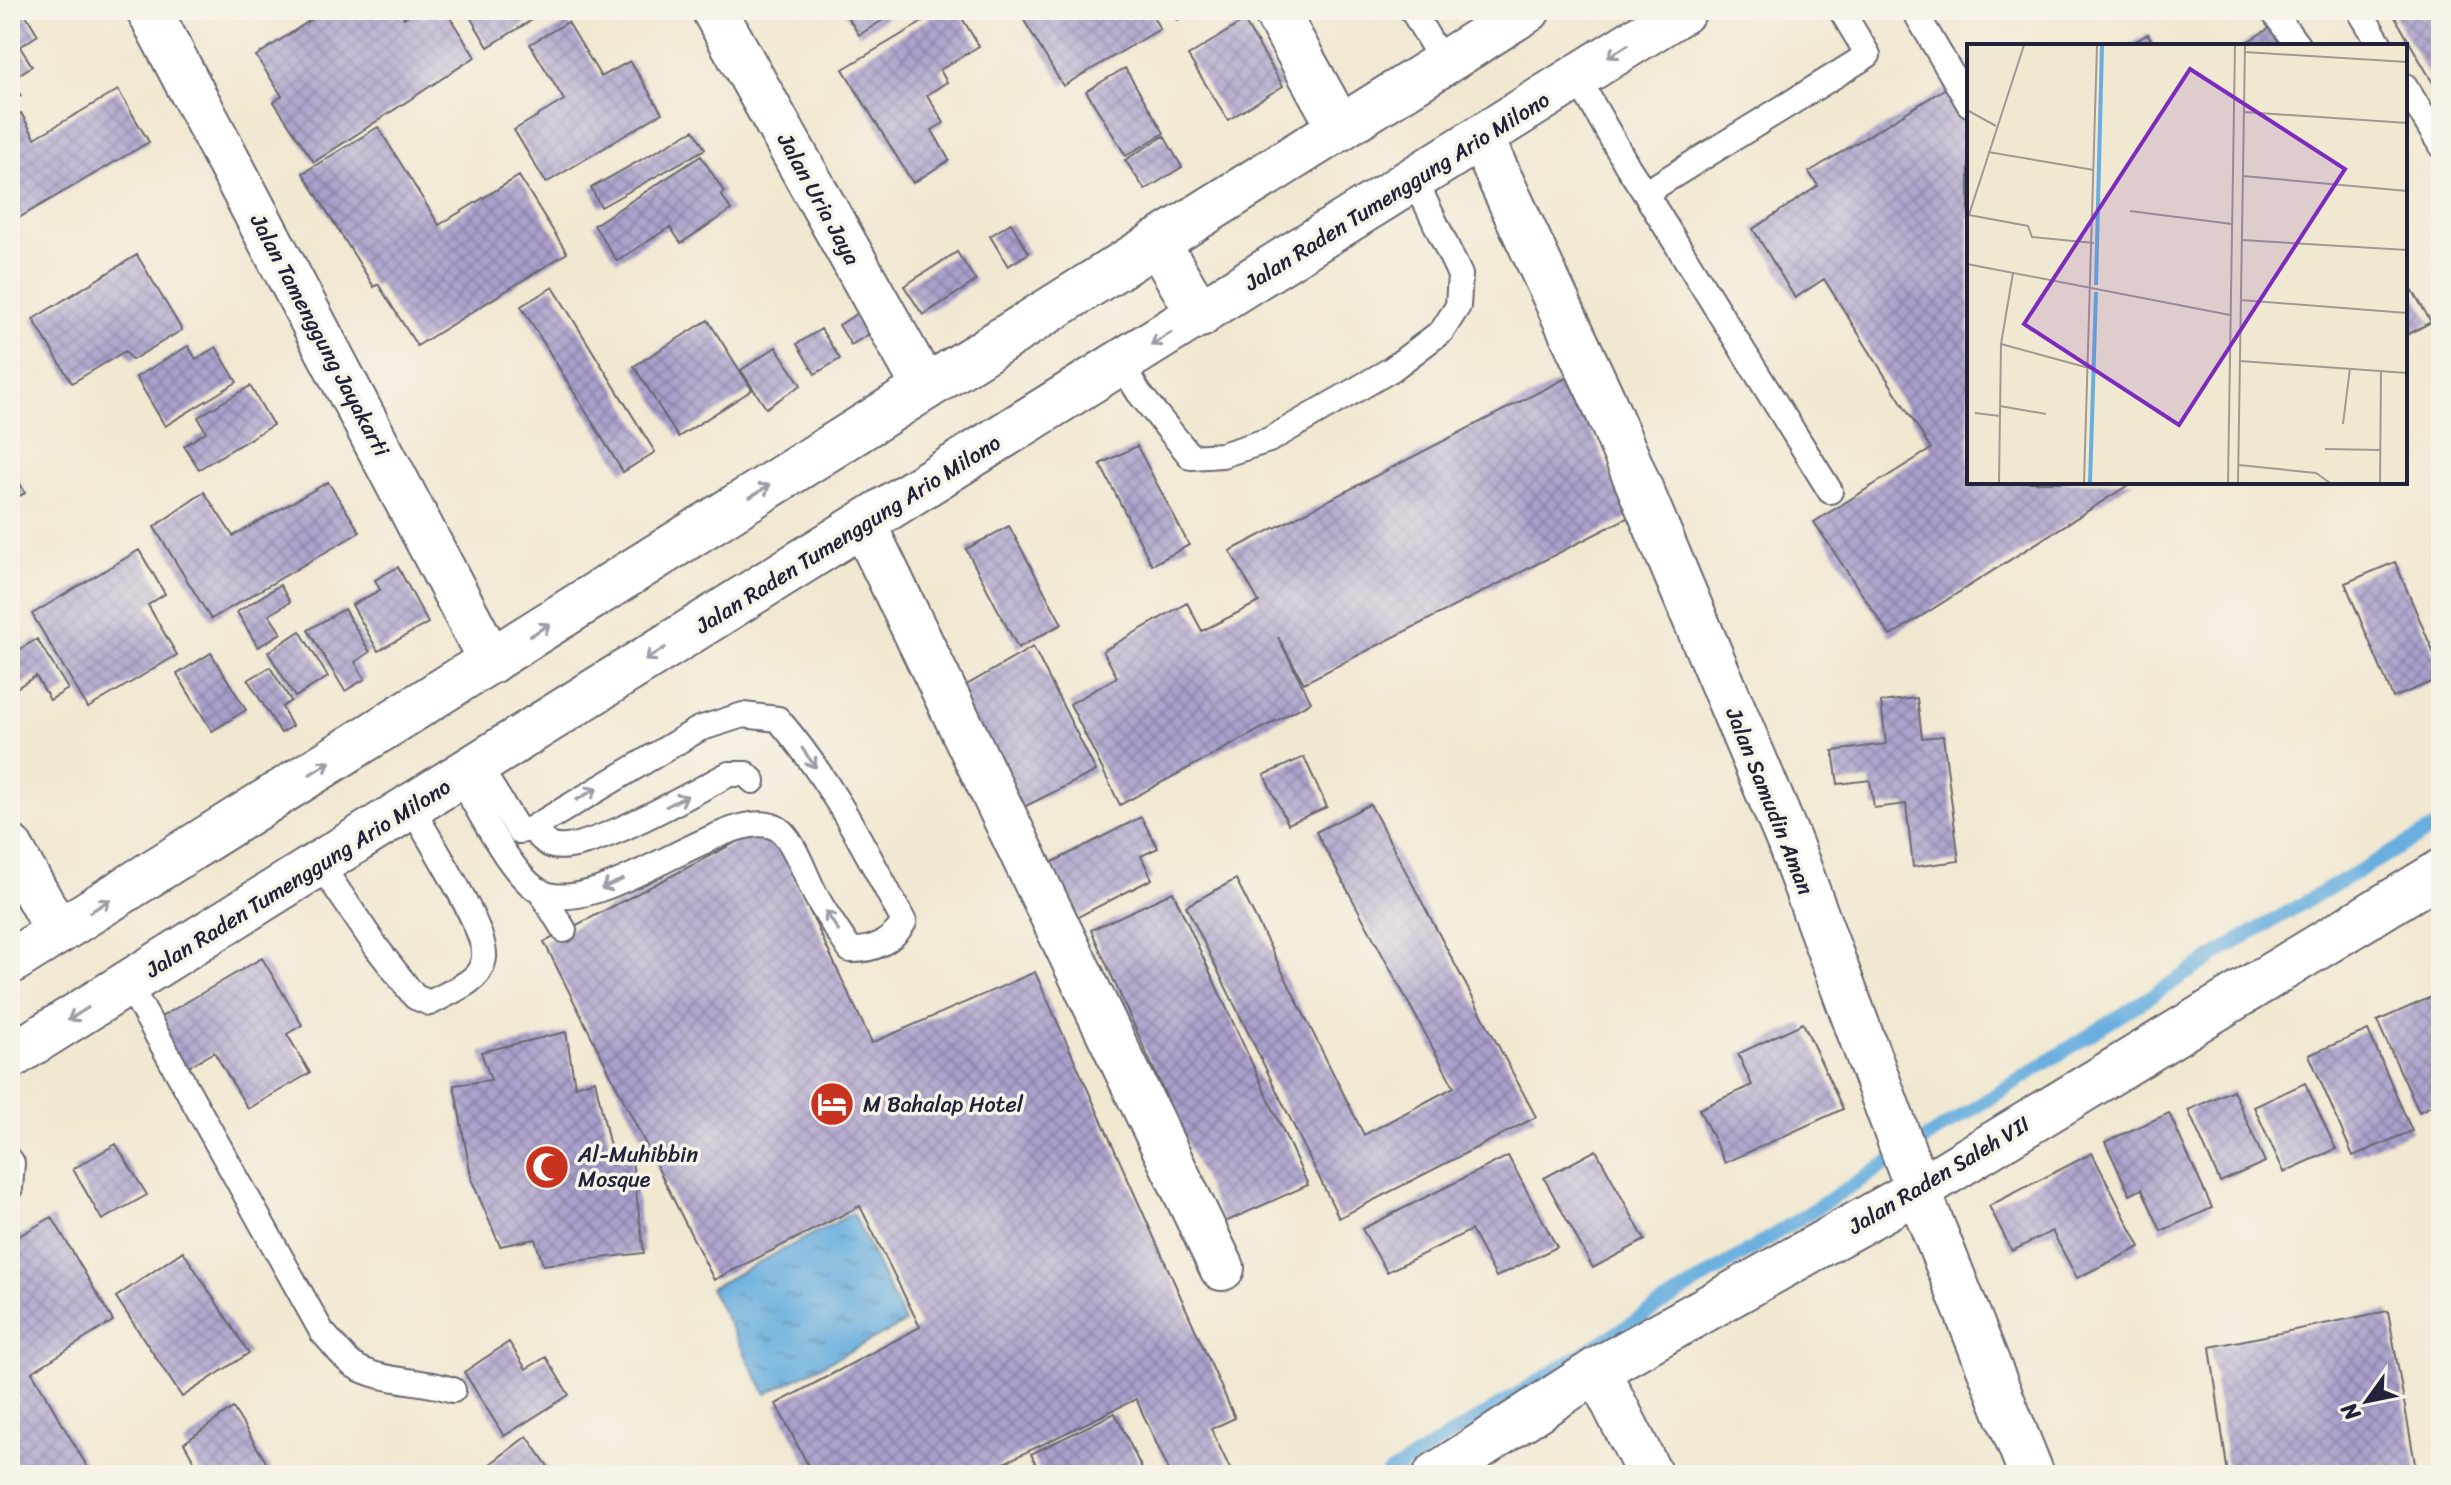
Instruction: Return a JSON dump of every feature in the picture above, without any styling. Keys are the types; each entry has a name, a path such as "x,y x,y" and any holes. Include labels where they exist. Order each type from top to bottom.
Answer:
{"main road":[{"name":"Jalan Tamenggung Jayakarti","path":"149,10 491,661"},
{"name":"Jalan Uria Jaya","path":"714,10 925,388"},
{"path":"1275,10 1340,128"},
{"path":"10,962 1528,10"},
{"name":"Jalan Raden Tumenggung Ario Milono","path":"10,1057 1684,10"},
{"name":"Jalan Samudin Aman","path":"1481,138 1602,398 1790,844 1909,1165 2032,1475"},
{"path":"1157,242 1200,315"},
{"path":"864,525 1222,1268"},
{"path":"10,847 58,932"},
{"name":"Jalan Raden Saleh VII","path":"1436,1475 1909,1165 2441,872"},
{"path":"1597,1370 1650,1475"}],"lane":[{"path":"1412,10 1443,63"},
{"path":"1645,193 1868,55 1841,10"},
{"path":"1914,10 1967,101"},
{"path":"2272,10 2297,44"},
{"path":"2359,10 2380,44"},
{"path":"1577,77 1628,167 1830,491"},
{"path":"2407,89 2441,146"},
{"path":"1121,364 1139,393 1191,457 1222,455 1269,440 1392,369 1442,331 1458,306 1460,275 1415,180"},
{"path":"469,771 519,831 531,829 699,729 743,715 778,719 830,788 904,922 897,933 882,944 866,951 850,950 816,897 782,832 763,823 723,833 605,888 572,898 540,891"},
{"path":"469,771 516,870 540,891 564,930"},
{"path":"531,829 550,845 567,848 621,830 729,774 746,774 753,781"},
{"path":"320,864 377,948 415,997 430,1003 455,989 477,974 485,957 477,928 411,807"},
{"path":"128,983 322,1332 353,1364 408,1382 432,1383 453,1390"},
{"path":"10,1160 10,1188"}],"water":[{"path":"853,1213 905,1323 766,1394 710,1288"}],"building":[{"path":"10,10 23,10 38,35 20,47 32,66 11,80 21,96 10,103"},
{"path":"326,10 399,10 404,18 416,10 445,10 475,57 314,162 274,102 282,96 256,56"},
{"path":"466,10 548,10 488,47"},
{"path":"843,10 899,10 859,35"},
{"path":"943,10 957,10 979,46 940,70 947,82 927,95 944,123 932,130 949,160 913,183 843,69"},
{"path":"1018,10 1149,10 1160,29 1063,86"},
{"path":"1172,10 1195,10 1177,20"},
{"path":"2391,10 2441,10 2441,81 2434,85"},
{"path":"1244,21 1283,86 1228,120 1188,56"},
{"path":"568,22 601,77 630,61 662,113 546,183 514,130 564,100 530,44"},
{"path":"2275,25 2288,44 2243,44"},
{"path":"2148,34 2154,44 2131,44"},
{"path":"1125,68 1164,133 1126,156 1086,91"},
{"path":"1951,85 1967,112 1967,484 2130,484 1890,636 1814,522 1931,449 1824,279 1795,298 1753,229 1818,186 1809,172"},
{"path":"118,90 149,142 10,223 10,120 21,113 35,138"},
{"path":"378,127 439,225 519,176 567,253 417,346 378,284 374,287 303,173"},
{"path":"694,130 705,149 601,207 591,188"},
{"path":"1164,136 1182,167 1145,190 1125,160"},
{"path":"701,156 724,192 721,194 731,210 681,243 670,227 617,261 594,225"},
{"path":"1011,223 1029,253 1008,266 990,236"},
{"path":"957,252 976,281 923,315 904,286"},
{"path":"137,255 182,330 132,360 125,351 72,383 33,319"},
{"path":"553,287 655,452 623,472 521,306"},
{"path":"2413,291 2431,322 2407,335 2407,295"},
{"path":"858,313 871,333 851,345 839,325"},
{"path":"708,320 752,390 678,437 634,366"},
{"path":"821,329 840,359 815,374 797,344"},
{"path":"188,346 196,359 216,347 237,382 165,426 136,377"},
{"path":"776,347 801,385 766,408 741,370"},
{"path":"1568,377 1629,517 1304,683 1278,637 1311,702 1120,805 1070,704 1117,677 1103,651 1187,603 1202,631 1259,602 1230,551"},
{"path":"250,386 273,425 199,469 184,446 206,432 198,417"},
{"path":"1137,446 1189,545 1152,565 1100,464"},
{"path":"10,465 25,493 10,501"},
{"path":"328,482 360,532 211,619 154,527 204,492 233,536"},
{"path":"1009,526 1062,624 1018,648 966,549"},
{"path":"139,550 165,594 148,605 177,655 88,708 32,614"},
{"path":"2395,562 2441,670 2441,678 2393,698 2345,583"},
{"path":"398,567 428,623 378,651 352,605 380,590 375,580"},
{"path":"280,585 290,602 269,615 281,633 258,647 237,612"},
{"path":"344,609 370,652 355,662 365,679 345,691 308,630"},
{"path":"300,631 328,677 295,697 268,652"},
{"path":"37,639 68,689 50,700 36,676 10,692 10,655"},
{"path":"1033,647 1096,771 1016,811 958,690"},
{"path":"211,653 246,710 212,731 177,674"},
{"path":"270,667 291,701 282,707 292,726 281,733 248,680"},
{"path":"1917,698 1922,738 1943,736 1959,861 1913,867 1906,804 1874,808 1870,780 1838,784 1833,751 1886,744 1881,702"},
{"path":"1304,757 1327,807 1288,824 1264,775"},
{"path":"1370,804 1536,1117 1339,1218 1186,906 1236,879 1364,1135 1454,1087 1316,832"},
{"path":"1141,817 1158,848 1141,856 1152,879 1078,917 1051,863"},
{"path":"769,825 872,1043 1035,972 1235,1418 1211,1429 1233,1475 1171,1475 1136,1399 979,1475 813,1475 776,1404 920,1327 860,1206 714,1280 544,942"},
{"path":"1173,892 1308,1185 1223,1223 1091,930"},
{"path":"262,958 302,1025 287,1034 310,1073 248,1109 214,1052 182,1070 154,1021"},
{"path":"2438,994 2441,1001 2441,1101 2419,1112 2377,1021"},
{"path":"1803,1023 1843,1109 1725,1163 1699,1109 1752,1085 1738,1054"},
{"path":"2368,1030 2412,1131 2353,1156 2309,1055"},
{"name":"Al-Muhibbin Mosque","path":"566,1032 575,1086 595,1080 612,1156 631,1153 644,1253 543,1265 535,1239 500,1246 472,1181 454,1085 491,1080 481,1052"},
{"path":"2305,1083 2336,1149 2284,1172 2254,1107"},
{"path":"2233,1090 2265,1162 2220,1182 2188,1110"},
{"path":"2169,1113 2212,1208 2161,1231 2142,1189 2130,1195 2105,1142"},
{"path":"116,1144 147,1195 102,1220 73,1169"},
{"path":"1596,1150 1645,1240 1593,1268 1544,1178"},
{"path":"2092,1153 2140,1247 2077,1278 2052,1231 2012,1251 1989,1206"},
{"path":"1508,1156 1557,1247 1496,1277 1471,1230 1387,1272 1362,1229"},
{"path":"52,1217 113,1321 32,1372 92,1475 10,1475 10,1241"},
{"path":"183,1251 249,1353 182,1397 116,1297"},
{"path":"2388,1311 2417,1475 2228,1475 2210,1347"},
{"path":"509,1342 526,1369 546,1357 569,1395 504,1436 464,1372"},
{"path":"233,1408 274,1475 202,1475 184,1443"},
{"path":"1115,1413 1145,1475 1088,1475 1084,1468 1069,1475 1041,1475 1031,1454"},
{"path":"527,1436 554,1475 490,1475 485,1468"}],"waterway":[{"path":"1387,1475 2246,936 2441,824"}],"place":[{"name":"M Bahalap Hotel","path":"832,1104"},
{"name":"Al-Muhibbin Mosque","path":"547,1167"}]}
